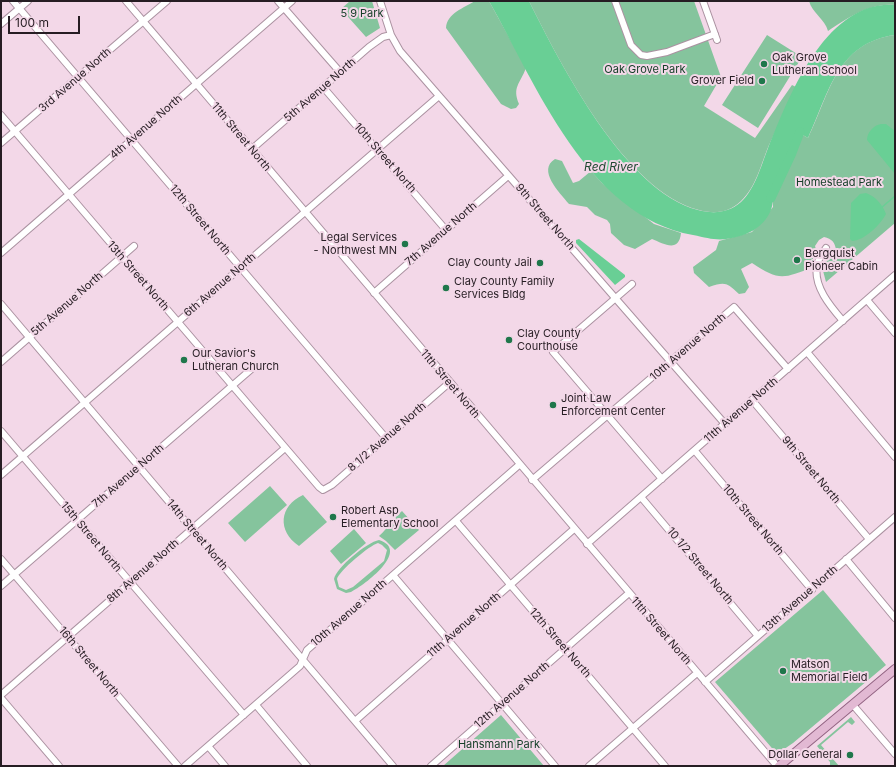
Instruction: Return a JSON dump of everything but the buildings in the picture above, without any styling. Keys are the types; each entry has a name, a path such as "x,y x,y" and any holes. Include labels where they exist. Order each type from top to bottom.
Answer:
{"main road":[{"path":"778,766 895,669"}],"street":[{"name":"12th Street North","path":"13,1 386,438"},
{"path":"1,24 28,1"},
{"name":"11th Street North","path":"126,1 449,383 778,766"},
{"name":"3rd Avenue North","path":"1,143 166,1"},
{"path":"278,1 340,72"},
{"name":"4th Avenue North","path":"1,253 292,1"},
{"name":"9th Street North","path":"380,1 391,35 400,51 725,424"},
{"path":"615,1 632,45 641,55 654,56 716,37 703,1"},
{"name":"5th Avenue North","path":"252,149 376,42 391,35"},
{"name":"10th Street North","path":"323,87 446,230"},
{"name":"6th Avenue North","path":"1,474 439,96"},
{"name":"13th Street North","path":"1,115 232,386 323,490"},
{"name":"7th Avenue North","path":"374,293 508,176"},
{"name":"5th Avenue North","path":"1,362 134,246"},
{"path":"826,248 817,264 818,278 822,294 843,321"},
{"name":"11th Avenue North","path":"587,544 895,275"},
{"path":"632,284 553,352 662,479"},
{"path":"867,300 895,333"},
{"name":"14th Street North","path":"1,304 393,766"},
{"name":"10th Avenue North","path":"532,480 671,362 734,306 788,369"},
{"path":"807,352 895,457"},
{"name":"7th Avenue North","path":"1,586 255,366"},
{"name":"8 1/2 Avenue North","path":"323,490 329,488 449,383"},
{"name":"9th Street North","path":"752,400 869,539"},
{"name":"15th Street North","path":"1,431 244,715"},
{"name":"8th Avenue North","path":"1,695 286,448"},
{"name":"10th Street North","path":"694,451 812,590"},
{"name":"10th Avenue North","path":"186,766 300,666 307,650 519,465"},
{"name":"10 1/2 Street North","path":"641,497 758,636"},
{"name":"13th Avenue North","path":"705,682 895,517"},
{"name":"12th Street North","path":"456,521 665,766"},
{"name":"11th Avenue North","path":"355,721 574,529"},
{"name":"16th Street North","path":"1,559 178,766"},
{"path":"846,559 895,618"},
{"path":"393,575 555,766"},
{"name":"12th Avenue North","path":"431,766 565,648 629,594"},
{"path":"589,766 697,673"},
{"path":"1,698 59,766"},
{"path":"256,705 307,766"},
{"path":"852,705 895,754"},
{"path":"208,746 224,766"}],"green space":[{"name":"5 9 Park","path":"350,1 372,1 380,28 366,37 341,9"},
{"path":"475,1 489,1 526,68 516,93 519,104 516,108 511,109 501,104 446,28 449,18"},
{"name":"Oak Grove Park","path":"529,1 694,1 721,77 704,106 755,138 792,85 796,87 769,145 758,175 751,189 741,201 731,208 721,212 699,210 672,198 646,178 621,152 598,122 577,90 542,28"},
{"path":"809,1 895,1 895,5 868,8 851,16 828,31"},
{"name":"Grover Field","path":"767,35 802,57 758,128 722,105"},
{"name":"Homestead Park","path":"895,35 895,223 826,282 822,267 836,250 833,241 824,237 819,240 815,246 817,253 813,253 813,267 788,276 781,276 769,273 752,263 741,269 749,287 745,293 739,294 725,284 709,287 694,273 693,267 716,250 719,241 752,232 773,207 773,198 801,134 808,138 830,88 847,59 860,48 875,40"},
{"path":"555,159 562,161 573,183 579,181 591,171 602,183 654,224 681,233 680,239 674,245 666,245 652,239 635,249 624,245 611,233 610,224 607,220 595,215 587,207 569,204 555,187 549,175 548,169 550,164"},
{"path":"270,486 287,505 245,542 228,523"},
{"path":"303,495 327,522 299,546 287,533 284,526 284,519 285,512 289,506"},
{"path":"402,511 419,530 395,550 379,536"},
{"path":"354,529 366,543 341,564 330,551"},
{"path":"379,540 388,545 390,551 388,559 382,567 366,582 351,592 346,593 337,589 334,579 336,574 346,562 360,550","holes":["378,543 387,550 384,561 353,587 346,590 339,587 337,579 343,570 362,553 374,545"]},
{"path":"823,590 886,665 793,743 777,754 715,682"},
{"name":"Hansmann Park","path":"501,715 544,766 443,766"},
{"path":"851,717 855,722 852,725 848,722 821,745 839,766 830,766 830,762 817,746"}],"water":[{"name":"Red River","path":"489,1 529,1 542,28 577,90 598,122 621,152 645,178 671,198 698,210 710,212 721,212 736,206 746,197 757,177 787,103 799,79 813,56 830,35 849,18 870,8 895,5 895,35 875,40 860,48 848,59 838,73 829,88 808,138 801,134 773,198 770,211 763,222 747,234 727,239 716,239 693,235 656,223 623,202 594,174 569,142 546,107"},
{"path":"881,124 886,124 895,131 895,174 867,140 871,129"},
{"path":"866,193 878,201 886,214 867,235 852,241 850,239 851,203 860,194"},
{"path":"579,239 625,275 625,277 615,285 576,243 576,240"}],"waterway":[{"path":"771,198 800,132"},
{"path":"881,208 895,196"}],"place":[{"name":"Oak Grove Lutheran School","path":"764,64"},
{"name":"Grover Field","path":"762,81"},
{"name":"Legal Services - Northwest MN","path":"405,244"},
{"name":"Bergquist Pioneer Cabin","path":"797,260"},
{"name":"Clay County Jail","path":"540,263"},
{"name":"Clay County Family Services Bldg","path":"446,288"},
{"name":"Clay County Courthouse","path":"509,340"},
{"name":"Our Savior's Lutheran Church","path":"184,360"},
{"name":"Joint Law Enforcement Center","path":"553,405"},
{"name":"Robert Asp Elementary School","path":"333,517"},
{"name":"Matson Memorial Field","path":"783,671"},
{"name":"Dollar General","path":"850,755"}]}
